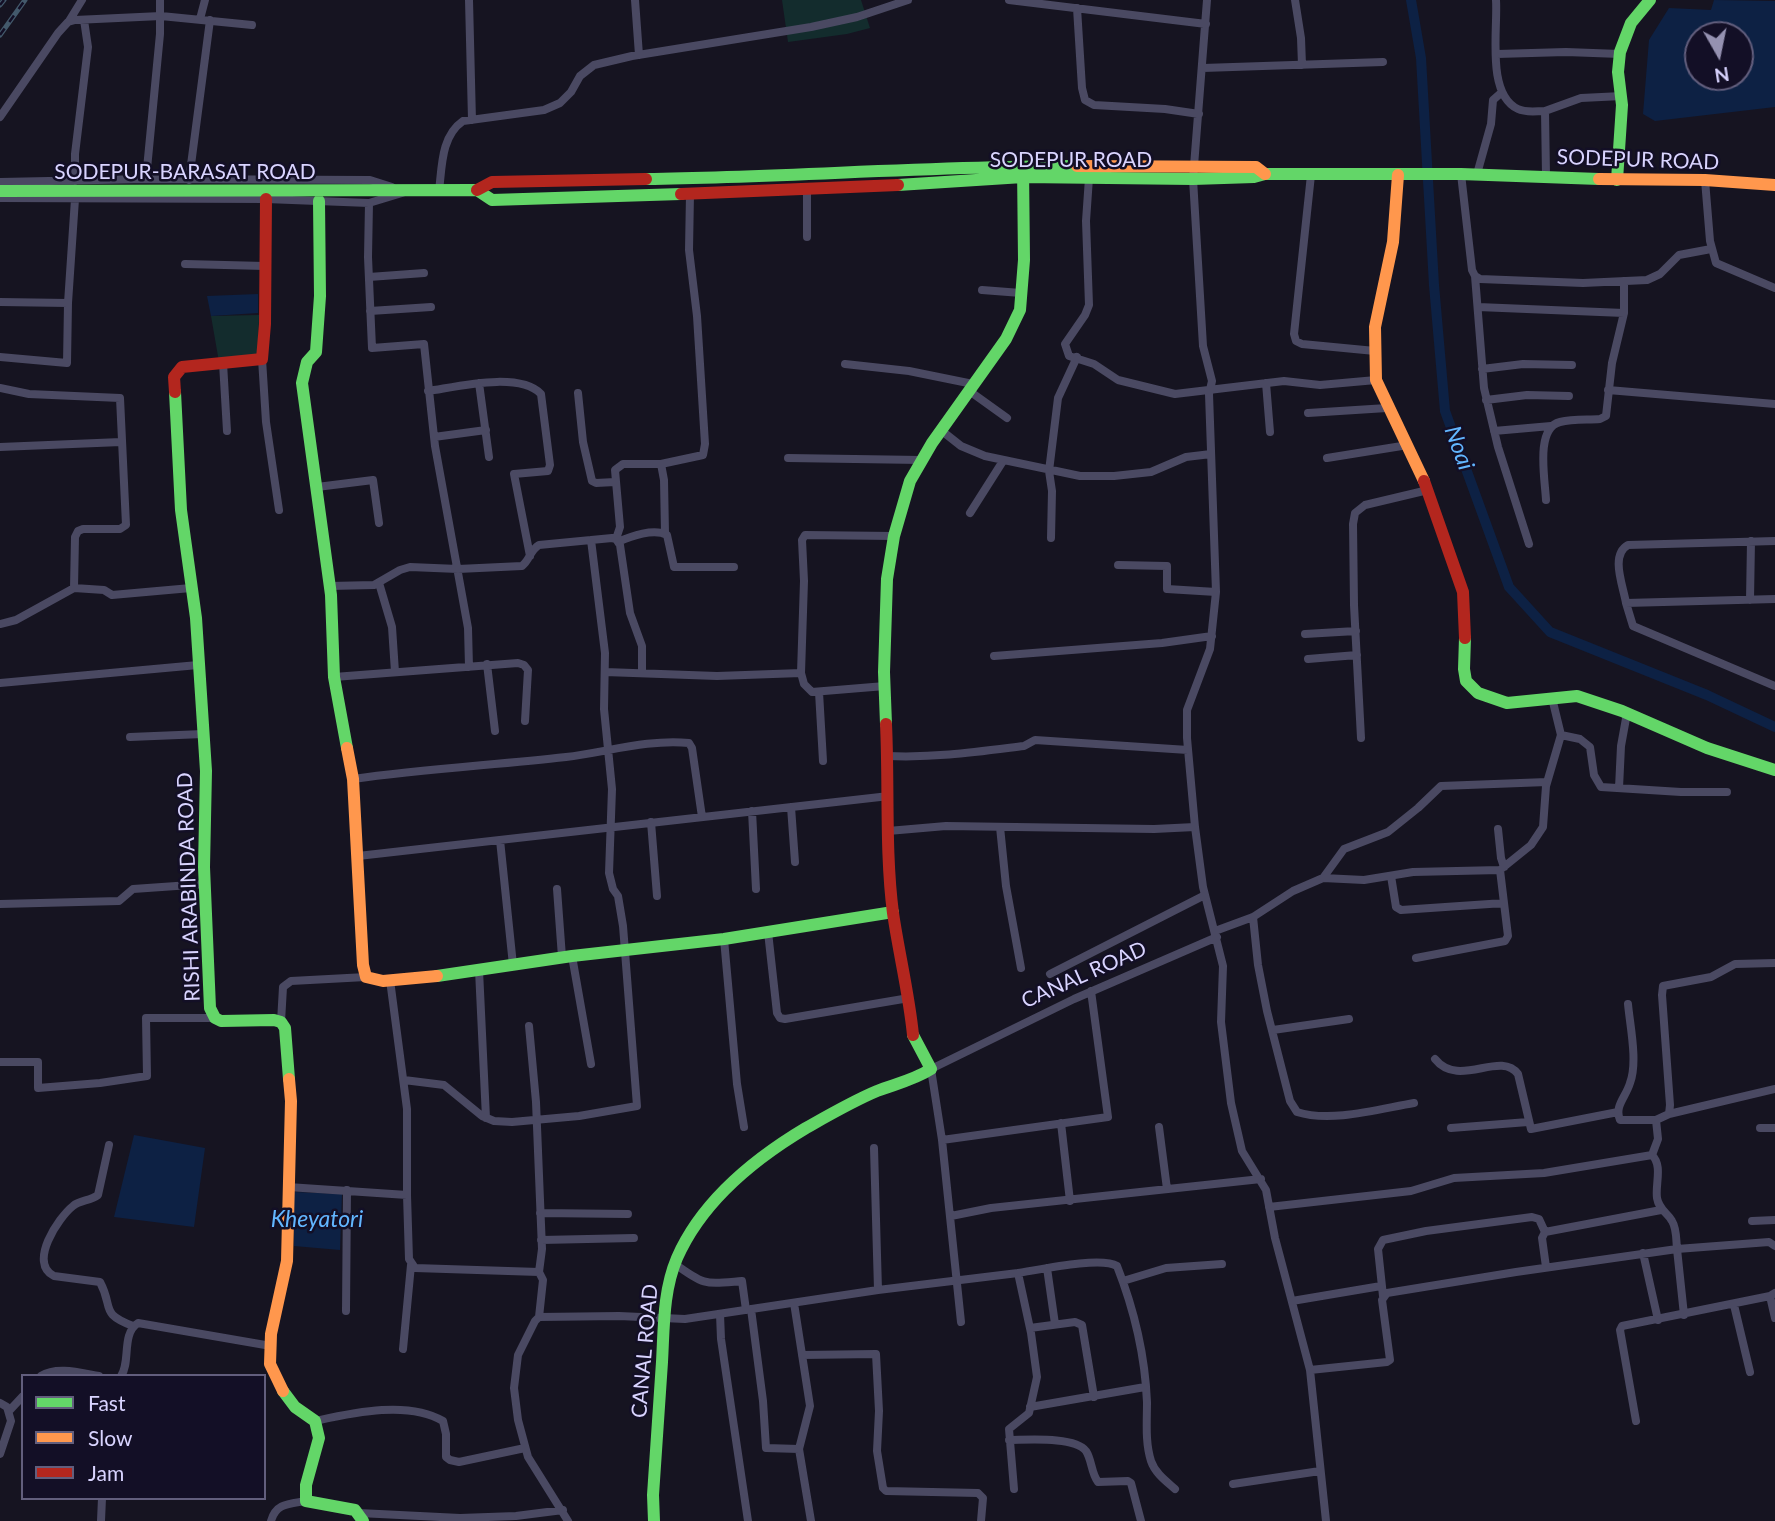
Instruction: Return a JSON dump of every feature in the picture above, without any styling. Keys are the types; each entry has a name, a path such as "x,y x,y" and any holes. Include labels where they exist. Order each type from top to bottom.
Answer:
{"street":[{"path":"0,117 82,0"},
{"path":"146,179 161,16 160,0"},
{"path":"200,19 205,0"},
{"path":"469,0 472,120"},
{"path":"635,0 639,55"},
{"path":"439,191 443,159 454,127 463,121 544,110 560,103 571,92 580,76 594,65 811,27 857,17 908,0"},
{"path":"1009,0 1206,24"},
{"path":"1207,0 1194,173 1203,346 1212,381 1211,454 1216,592 1212,636 1189,701 1188,750 1205,895 1223,966 1221,1022 1231,1103 1242,1151 1261,1179 1310,1370 1326,1521"},
{"path":"1295,0 1302,65"},
{"path":"1496,0 1497,77 1501,93 1517,108 1545,111 1581,98 1622,96"},
{"path":"1617,180 1622,96 1618,70 1620,54 1630,23 1650,0"},
{"path":"1077,8 1085,100 1094,104 1199,114"},
{"path":"68,22 161,16 252,24"},
{"path":"75,181 75,154 88,47 84,20"},
{"path":"189,180 210,20"},
{"path":"1497,54 1620,54"},
{"path":"1203,68 1383,62"},
{"path":"1478,174 1491,124 1493,100 1501,93"},
{"path":"1545,111 1546,176"},
{"path":"477,190 492,182 1023,172 1194,173"},
{"path":"961,1322 943,1140 931,1069 913,1037 909,998 893,912 888,831 885,685 887,579 894,536 910,481 921,460 1006,339 1020,310 1024,260 1023,172"},
{"name":"SODEPUR ROAD","path":"370,197 408,191 477,190 492,200 807,190 1023,172 1089,178 1194,173 1254,177 1265,174 1478,174 1617,180 1705,180 1775,185"},
{"path":"1454,174 1475,276 1486,400 1529,544"},
{"path":"1311,175 1294,334 1296,341 1302,344 1375,351"},
{"path":"1403,175 1393,242 1375,327 1376,380 1428,490 1463,592 1466,681 1478,692 1507,703 1577,696 1627,713 1707,748 1775,769"},
{"path":"1089,178 1086,221 1089,305 1065,344 1069,356 1094,363 1118,380 1175,394 1266,383 1320,385 1376,380"},
{"path":"0,181 370,180 408,191"},
{"path":"1705,180 1711,249 1716,263 1775,288"},
{"path":"807,190 807,237"},
{"name":"SODEPUR-BARASAT ROAD","path":"0,191 370,197"},
{"path":"642,671 642,646 630,613 617,540 620,527 615,470 623,464 661,464 703,456 705,444 697,316 690,250 690,194"},
{"path":"0,198 319,201 370,197 369,277 373,350 424,344 434,437 468,628 469,667"},
{"path":"0,357 67,363 75,199"},
{"path":"266,199 262,359 266,422 279,510"},
{"path":"319,201 320,296 316,352 307,362 302,383 330,586 334,677 353,779 358,856 357,888 366,977"},
{"path":"1475,276 1480,279 1583,283 1655,278 1679,255 1711,249"},
{"path":"184,264 265,266"},
{"path":"369,277 424,273"},
{"path":"1494,432 1604,418 1624,313 1624,281"},
{"path":"982,290 1021,293"},
{"path":"0,302 68,303"},
{"path":"370,311 431,307"},
{"path":"1478,307 1624,313"},
{"path":"1051,538 1052,491 1049,471 1058,398 1077,357"},
{"name":"RISHI ARABINDA ROAD","path":"262,359 182,367 174,377 181,510 196,618 206,771 205,884 210,1008 215,1018 221,1021 281,1022"},
{"path":"223,363 227,431"},
{"path":"845,364 909,371 971,387 1007,418"},
{"path":"1482,369 1523,365 1572,365"},
{"path":"428,391 480,383 519,384 537,389 541,394 550,465 548,471 514,474 530,556"},
{"path":"480,383 489,457"},
{"path":"1266,383 1270,432"},
{"path":"0,388 29,394 120,398 126,525 120,529 78,531 75,537 75,588"},
{"path":"1608,390 1775,404"},
{"path":"578,393 583,442 592,481 615,482"},
{"path":"1486,400 1527,395 1569,396"},
{"path":"1308,413 1387,408"},
{"path":"1546,500 1544,445 1546,433 1551,426"},
{"path":"434,437 486,430"},
{"path":"942,432 961,446 985,457 1080,476 1114,477 1151,472 1186,457 1211,454"},
{"path":"0,447 121,442"},
{"path":"1327,458 1408,445"},
{"path":"788,458 921,460"},
{"path":"970,513 1003,461"},
{"path":"661,464 665,533 674,567 734,566"},
{"path":"317,487 373,480 379,523"},
{"path":"1361,738 1353,524 1355,513 1365,505 1428,490"},
{"path":"330,586 369,586 410,567 458,569 522,566 539,545 617,540 665,533"},
{"path":"885,685 819,692 807,690 800,654 804,593 803,537 894,536"},
{"path":"404,1080 444,1085 459,1100 485,1118 495,1121 579,1116 636,1106 622,926 618,896 613,889 610,873 612,789 604,709 605,653 591,540"},
{"path":"1750,600 1751,541"},
{"path":"1775,541 1628,545 1621,549 1618,556 1633,626 1775,685"},
{"path":"1118,565 1167,566 1167,589 1216,592"},
{"path":"379,583 393,626 395,672"},
{"path":"0,624 16,620 75,588 104,590 112,595 191,588"},
{"path":"1626,603 1775,599"},
{"path":"1305,634 1356,631"},
{"path":"994,656 1162,643 1212,636"},
{"path":"1308,659 1357,655"},
{"path":"334,677 518,663 528,670 525,721"},
{"path":"487,664 495,731"},
{"path":"0,682 198,665"},
{"path":"604,672 642,671 717,677 802,673"},
{"path":"819,692 823,761"},
{"path":"1323,878 1364,880 1413,872 1502,868 1539,836 1543,827 1547,782 1561,735 1552,698"},
{"path":"1619,788 1621,746 1627,713"},
{"path":"130,737 203,734"},
{"path":"1561,735 1587,743 1597,782 1601,787 1727,792"},
{"path":"887,756 951,756 1024,746 1035,740 1188,750"},
{"path":"353,779 567,757 669,741 691,744 702,817"},
{"path":"1323,878 1345,849 1388,832 1441,786 1547,782"},
{"path":"358,856 889,796"},
{"path":"791,807 795,862"},
{"path":"752,811 757,889"},
{"path":"651,822 657,896"},
{"path":"888,831 946,826 1154,829 1195,827"},
{"path":"1000,827 1006,886 1021,968"},
{"path":"1416,958 1505,942 1508,936 1498,829"},
{"path":"500,840 513,965"},
{"path":"1391,876 1396,907 1401,910 1504,903"},
{"name":"CANAL ROAD","path":"654,1521 660,1319 668,1281 675,1264 709,1204 754,1164 847,1105 887,1086 914,1078 1091,991 1253,917 1293,891 1323,878"},
{"path":"0,904 119,901 133,888 205,884"},
{"path":"557,889 567,956 591,1064"},
{"path":"1050,974 1205,895"},
{"path":"306,1501 306,1485 319,1438 315,1421 295,1407 281,1388 270,1364 271,1334 287,1261 291,1101 287,1043 285,1028 281,1022 283,987 286,983 366,977 390,980 479,970 567,956 724,939 893,912"},
{"path":"1253,917 1258,965 1290,1101 1297,1112 1311,1117 1329,1117 1414,1103"},
{"path":"768,932 777,1013 780,1018 909,998"},
{"path":"724,939 737,1084 744,1127"},
{"path":"1669,1114 1670,1089 1663,986 1712,977 1734,964 1775,963"},
{"path":"479,970 485,1118"},
{"path":"390,980 407,1109 407,1195 411,1265 403,1349"},
{"path":"943,1140 1108,1117 1091,991"},
{"path":"1628,1004 1633,1072 1618,1112 1620,1120 1656,1120 1669,1114 1775,1089"},
{"path":"0,1062 38,1062 38,1088 147,1076 146,1018 215,1018"},
{"path":"1273,1030 1349,1019"},
{"path":"529,1026 536,1120 540,1272 543,1280 540,1317"},
{"path":"1435,1059 1440,1066 1456,1072 1506,1066 1514,1068 1518,1074 1531,1129 1618,1112"},
{"path":"1652,1155 1658,1139 1656,1120"},
{"path":"1451,1128 1528,1122"},
{"path":"1061,1123 1070,1201"},
{"path":"1159,1127 1167,1189"},
{"path":"1760,1128 1775,1128"},
{"path":"109,1145 98,1195 74,1205 46,1242 47,1272 54,1276 100,1282 110,1314 115,1320 133,1326 138,1323 147,1324 271,1346"},
{"path":"874,1148 878,1290"},
{"path":"1269,1207 1411,1191 1454,1178 1544,1173 1652,1155"},
{"path":"1652,1155 1657,1162 1657,1196 1661,1210 1675,1228 1684,1315"},
{"path":"951,1216 991,1208 1261,1179"},
{"path":"288,1187 407,1195"},
{"path":"346,1311 347,1190"},
{"path":"1545,1231 1661,1210"},
{"path":"540,1213 628,1214"},
{"path":"1310,1370 1390,1360 1378,1249 1379,1244 1389,1238 1532,1217 1539,1219 1545,1231 1542,1238 1546,1267"},
{"path":"1752,1221 1775,1220"},
{"path":"541,1240 634,1238"},
{"path":"1383,1296 1418,1287 1643,1253 1769,1242 1775,1246"},
{"path":"1643,1253 1658,1320"},
{"path":"568,1521 525,1448 514,1388 519,1355 535,1321 540,1317 619,1316 660,1319 720,1314 1047,1268 1112,1263 1117,1266 1131,1303 1145,1387 1146,1434 1151,1461 1156,1471 1175,1489"},
{"path":"675,1264 700,1282 741,1281 749,1310 763,1401 766,1448 799,1449"},
{"path":"1123,1281 1166,1268 1222,1264"},
{"path":"411,1265 415,1268 540,1272"},
{"path":"1047,1268 1055,1324"},
{"path":"1014,1489 1009,1429 1025,1418 1037,1377 1018,1273"},
{"path":"1292,1301 1381,1286"},
{"path":"1636,1421 1620,1330 1626,1324 1734,1305 1772,1294 1775,1318"},
{"path":"794,1303 810,1406 799,1449 811,1521"},
{"path":"1734,1305 1751,1372"},
{"path":"720,1314 721,1339 748,1521"},
{"path":"1030,1328 1075,1322 1082,1325 1094,1396"},
{"path":"122,1374 133,1326"},
{"path":"803,1354 876,1354 877,1451 883,1489 978,1493 983,1498 981,1521"},
{"path":"44,1374 61,1371 84,1374"},
{"path":"1030,1407 1145,1387"},
{"path":"9,1411 21,1398"},
{"path":"0,1403 9,1411 10,1422 0,1454"},
{"path":"315,1421 388,1409 435,1417 443,1422 446,1457 450,1461 458,1462 525,1448"},
{"path":"1009,1440 1054,1441 1079,1446 1086,1451 1098,1482 1131,1483 1141,1521"},
{"path":"1233,1484 1320,1472"},
{"path":"100,1521 102,1500"},
{"path":"271,1521 273,1511 280,1506 306,1501 361,1517 460,1518 516,1516 563,1510"}],"green space":[{"path":"782,0 861,0 870,28 788,42"},
{"path":"259,315 258,357 219,362 211,316"}],"water":[{"path":"1714,0 1775,1 1775,107 1655,121 1643,114 1649,40 1669,8 1711,10"},
{"path":"258,294 258,313 211,316 207,296"},
{"path":"134,1135 205,1148 194,1227 114,1217"},
{"name":"Kheyatori","path":"294,1192 342,1194 340,1250 294,1246"}],"waterway":[{"name":"Noai","path":"1411,0 1421,58 1434,285 1445,411 1509,587 1550,632 1707,695 1775,727"}],"railway":[{"path":"0,5 4,0"},
{"path":"0,35 25,0"}],"traffic: fast":[{"path":"1617,180 1622,105 1618,72 1620,52 1631,23 1650,0"},
{"path":"646,179 1077,166"},
{"path":"886,724 884,672 887,579 894,536 910,481 932,443 1006,339 1020,310 1024,260 1023,167"},
{"path":"898,185 1023,177 1193,179 1254,177 1265,174 1461,174 1599,179"},
{"path":"0,191 477,190 492,200 681,194"},
{"path":"319,201 320,296 316,352 307,362 302,383 331,595 334,677 347,748"},
{"path":"175,392 181,510 196,618 206,771 204,867 210,1008 215,1018 221,1021 281,1022 285,1028 289,1079"},
{"path":"1465,638 1466,681 1478,693 1507,703 1577,696 1622,711 1707,748 1775,770"},
{"path":"437,976 572,956 724,939 893,912"},
{"path":"654,1521 653,1495 665,1309 672,1271 688,1237 715,1200 767,1153 850,1104 931,1069 913,1035"},
{"path":"283,1391 295,1407 315,1421 319,1438 306,1485 306,1501 355,1510 363,1521"}],"traffic: slow":[{"path":"1077,166 1256,167 1265,174"},
{"path":"1398,175 1393,242 1375,327 1376,380 1424,481"},
{"path":"1599,179 1705,180 1775,185"},
{"path":"347,748 353,779 363,965 366,977 383,981 437,976"},
{"path":"283,1391 270,1364 271,1334 287,1261 291,1101 289,1079"}],"traffic: jam":[{"path":"477,190 492,182 646,179"},
{"path":"681,194 898,185"},
{"path":"175,392 174,377 182,367 262,359 265,324 266,199"},
{"path":"1424,481 1463,592 1465,638"},
{"path":"886,724 891,890 913,1035"}]}
